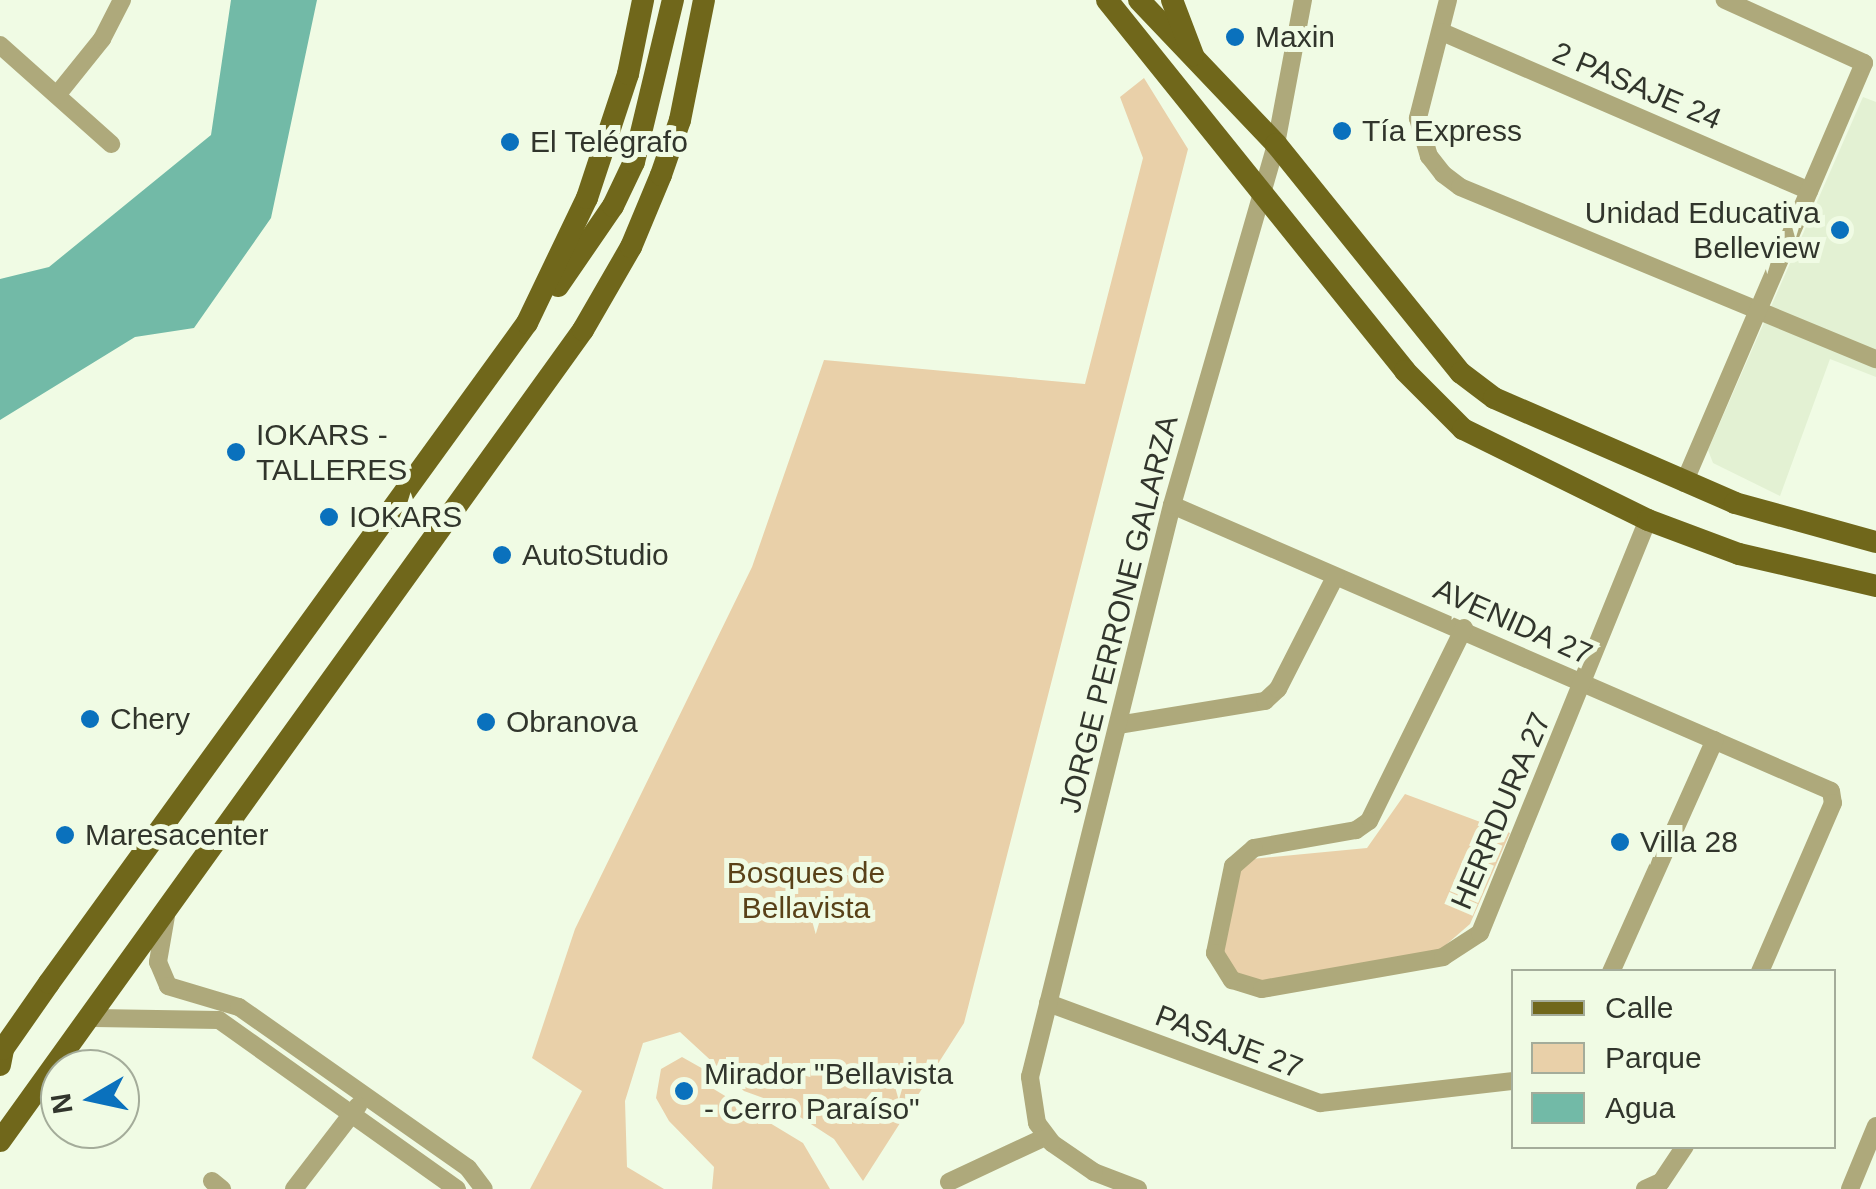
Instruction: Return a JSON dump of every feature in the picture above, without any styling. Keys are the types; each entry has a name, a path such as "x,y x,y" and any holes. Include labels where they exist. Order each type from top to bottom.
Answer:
{"main road":[{"path":"527,323 588,198 628,74 642,0"},
{"path":"1,1055 527,323 582,256 641,140 673,0"},
{"path":"0,1141 94,1018 614,279 680,120 704,0"},
{"path":"1107,0 1165,66 1262,197 1405,372 1463,428 1648,520 1740,554 1876,586"},
{"path":"1140,0 1276,144 1461,373 1494,398 1684,483 1781,519 1876,542"},
{"path":"1172,0 1194,58"}],"street":[{"path":"57,95 102,40 122,0"},
{"name":"JORGE PERRONE GALARZA","path":"1045,1136 1030,1092 1048,1003 1172,505 1276,144 1304,0"},
{"path":"1448,0 1418,118 1429,156 1460,187 1876,359"},
{"path":"1684,483 1864,62 1724,0"},
{"name":"2 PASAJE 24","path":"1442,32 1809,191"},
{"path":"0,45 110,144"},
{"name":"AVENIDA 27","path":"1172,505 1335,577 1464,628 1832,791 1833,804 1761,969"},
{"name":"HERRDURA 27","path":"1464,628 1369,821 1356,830 1254,848 1233,866 1215,953 1232,980 1262,988 1462,950 1486,918 1648,520"},
{"path":"1118,725 1265,701 1278,690 1335,577"},
{"path":"1612,969 1715,740"},
{"path":"166,916 158,962 168,986 239,1007 468,1168 484,1189"},
{"name":"PASAJE 27","path":"1048,1003 1301,1100 1511,1081"},
{"path":"94,1018 220,1020 456,1189"},
{"path":"294,1189 366,1098"},
{"path":"0,1152 22,1117"},
{"path":"1850,1189 1876,1126"},
{"path":"949,1182 1045,1136 1094,1172 1138,1189"},
{"path":"1645,1189 1660,1182 1683,1149"}],"shaded area":[{"name":"Unidad Educativa Belleview","path":"1863,97 1876,102 1876,377 1830,359 1780,496 1713,463 1708,450"}],"green space":[{"name":"Bosques de Bellavista","path":"1144,78 1188,149 964,1023 863,1181 834,1139 780,1104 744,1091 680,1032 643,1043 625,1101 627,1167 664,1189 530,1189 582,1091 532,1058 575,929 752,567 824,360 1085,384 1143,158 1120,97"},
{"path":"1405,794 1510,833 1470,924 1440,950 1266,985 1236,974 1222,952 1239,871 1251,859 1367,848"},
{"path":"682,1057 705,1070 712,1088 803,1143 830,1189 712,1189 714,1167 669,1121 656,1098 661,1069"}],"water":[{"path":"231,0 317,0 271,218 194,328 135,337 0,420 0,279 49,267 211,135"}],"place":[{"name":"Maxin","path":"1235,37"},
{"name":"Tía Express","path":"1342,131"},
{"name":"El Telégrafo","path":"510,142"},
{"name":"Unidad Educativa Belleview","path":"1840,230"},
{"name":"IOKARS - TALLERES","path":"236,452"},
{"name":"IOKARS","path":"329,517"},
{"name":"AutoStudio","path":"502,555"},
{"name":"Chery","path":"90,719"},
{"name":"Obranova","path":"486,722"},
{"name":"Maresacenter","path":"65,835"},
{"name":"Villa 28","path":"1620,842"},
{"name":"Mirador \"Bellavista - Cerro Paraíso\"","path":"684,1091"}]}
